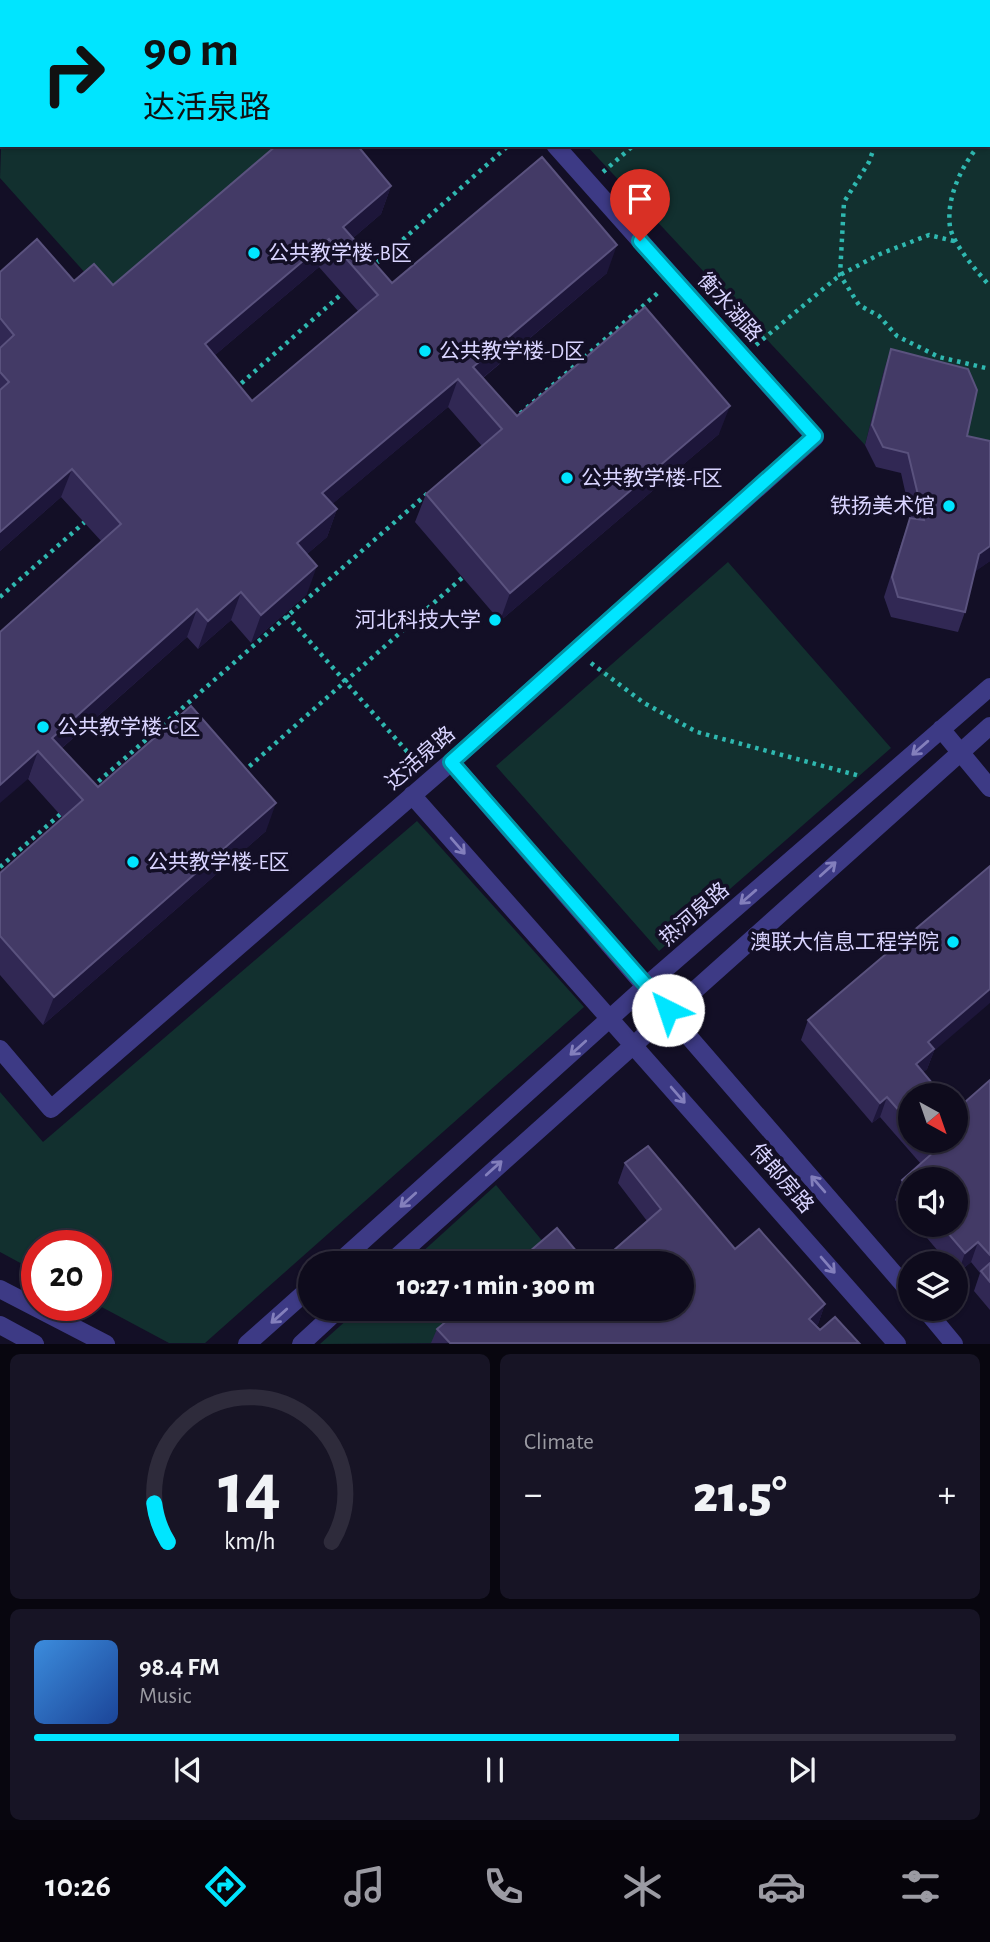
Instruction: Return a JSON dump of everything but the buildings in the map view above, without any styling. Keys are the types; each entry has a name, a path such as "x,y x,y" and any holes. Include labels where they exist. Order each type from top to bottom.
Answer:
{"lane":[{"name":"衡水湖路","path":"557,147 815,436"},
{"name":"达活泉路","path":"0,1049 51,1109 432,779 815,436"},
{"name":"热河泉路","path":"351,1251 647,985 990,687"},
{"path":"403,1251 668,1010 990,726"},
{"path":"941,729 990,788"},
{"name":"侍郎房路","path":"451,762 647,985 898,1278"},
{"name":"侍郎房路","path":"412,795 897,1343"},
{"path":"0,1289 106,1343"},
{"path":"247,1343 298,1298"},
{"path":"301,1343 326,1321"},
{"path":"935,1321 954,1343"},
{"path":"0,1325 35,1343"}],"path":[{"path":"366,272 507,147"},
{"path":"589,183 632,147"},
{"path":"874,147 869,162 844,202 840,275 859,305 878,316 897,336 939,357 990,369"},
{"path":"978,147 952,191 950,229 990,286"},
{"path":"742,356 840,275 880,254 929,235 958,242"},
{"path":"507,425 674,279"},
{"path":"234,390 356,281"},
{"path":"82,795 434,488"},
{"path":"0,597 91,516"},
{"path":"237,778 463,577"},
{"path":"279,606 432,779"},
{"path":"575,651 644,703 697,732 881,782"},
{"path":"0,867 72,804"}],"green space":[{"path":"1,147 298,147 113,304 0,178"},
{"path":"588,147 990,147 990,462 884,370 865,445"},
{"path":"728,562 891,748 659,951 496,766"},
{"path":"417,821 584,1007 309,1251 298,1251 298,1261 205,1343 169,1343 112,1313 112,1230 21,1230 21,1263 0,1252 0,1092 43,1142"},
{"path":"496,1185 549,1249 546,1251 423,1251"},
{"path":"346,1321 463,1321 436,1343 320,1344"}],"place":[{"name":"公共教学楼-B区","path":"254,253"},
{"name":"公共教学楼-D区","path":"425,351"},
{"name":"公共教学楼-F区","path":"567,478"},
{"name":"铁扬美术馆","path":"949,506"},
{"name":"河北科技大学","path":"495,620"},
{"name":"公共教学楼-C区","path":"43,727"},
{"name":"公共教学楼-E区","path":"133,862"},
{"name":"澳联大信息工程学院","path":"953,942"}],"route":[{"path":"640,241 815,436 451,762 668,1010"}]}
